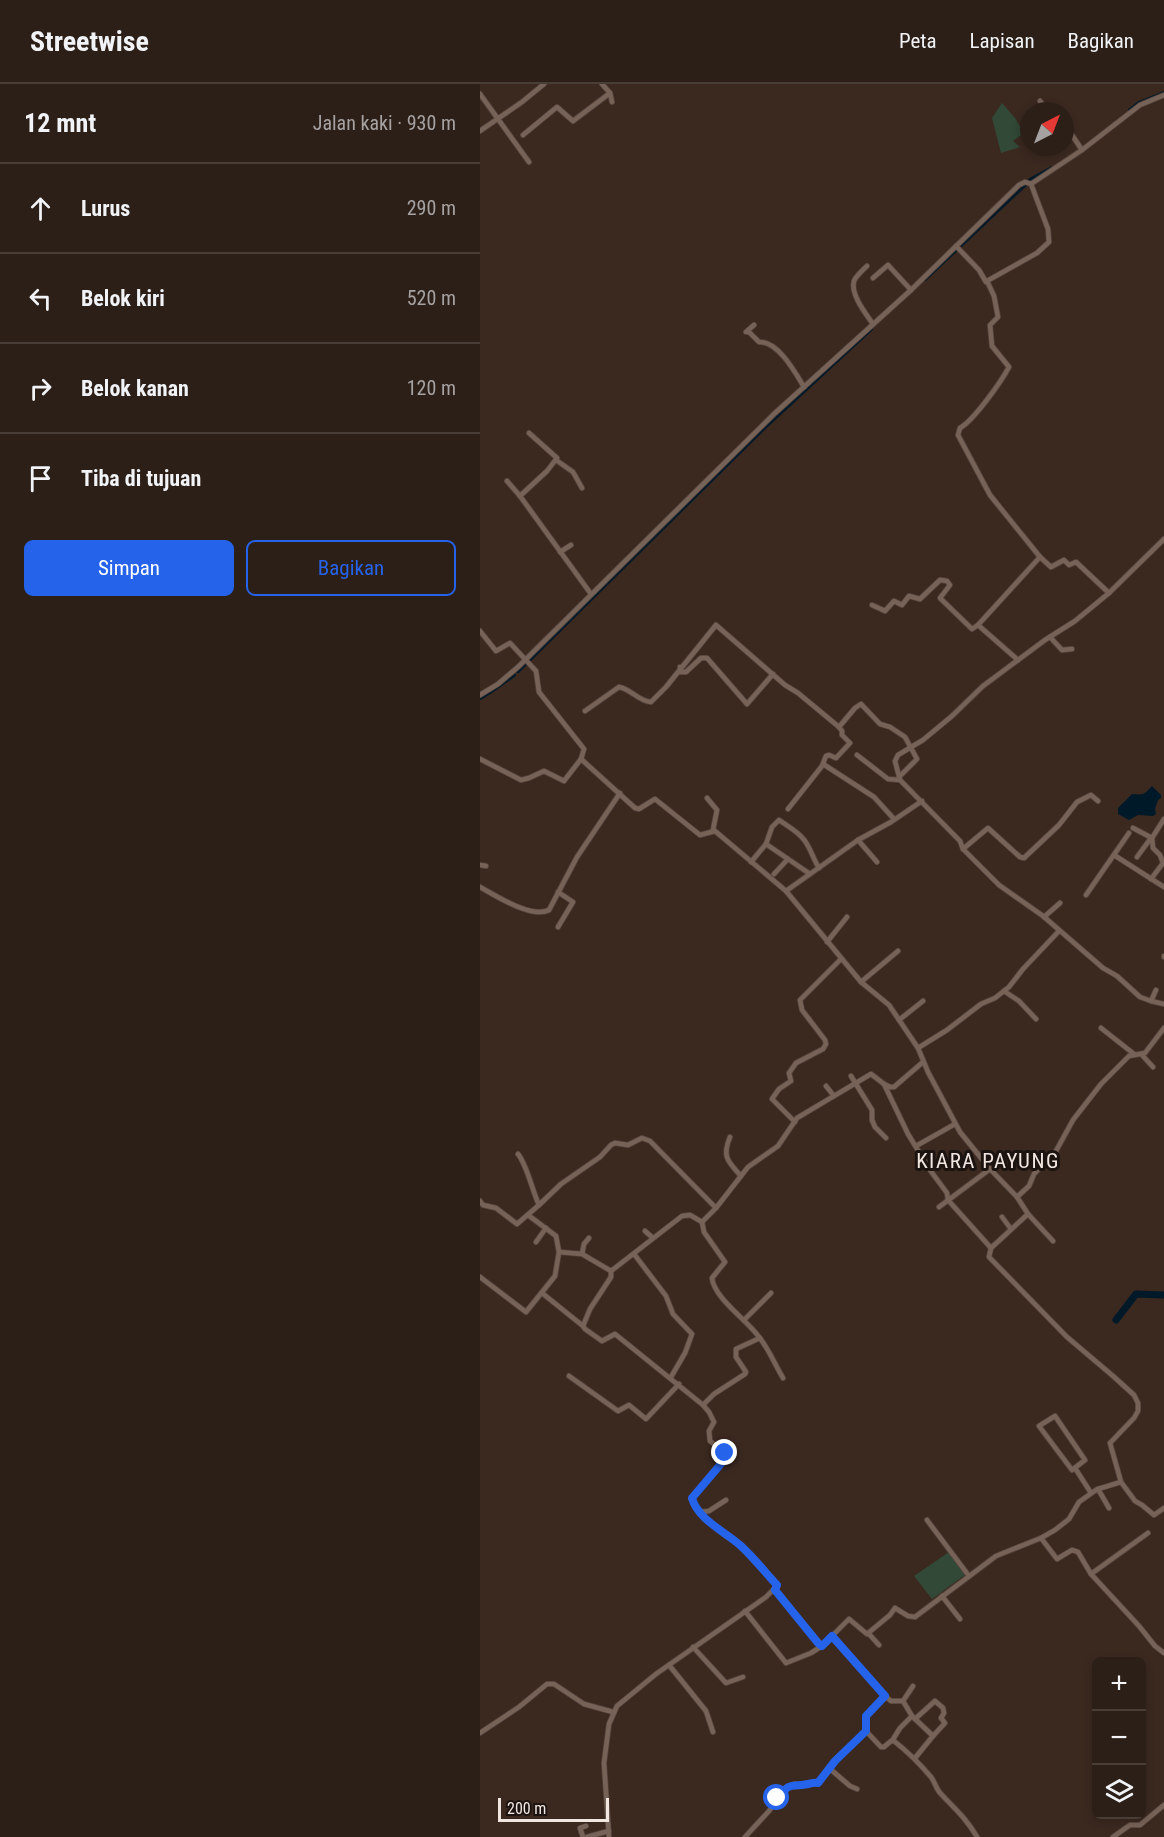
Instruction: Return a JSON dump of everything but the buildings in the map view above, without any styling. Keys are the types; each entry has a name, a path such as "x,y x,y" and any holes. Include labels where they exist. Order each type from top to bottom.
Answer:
{"street":[{"path":"480,131 544,84"},
{"path":"602,84 610,93 612,102"},
{"path":"523,135 557,107 573,121 610,93"},
{"path":"480,94 529,162"},
{"path":"480,695 527,661 591,594 804,387 958,248 1019,185 1028,184 1081,149 1140,105 1164,95"},
{"path":"1074,138 1081,149"},
{"path":"986,282 1047,246 1048,229 1028,184"},
{"path":"958,248 979,270 994,296 998,317 989,326 992,346 1009,367 977,413 958,430 958,435 990,495 1040,557 1051,567 1064,560 1070,565 1075,561 1109,593"},
{"path":"873,278 888,265 911,290"},
{"path":"867,266 854,280 854,292 873,324"},
{"path":"754,325 746,332 749,332 759,342 775,347 793,367 804,387"},
{"path":"529,433 555,456 556,460 573,472 582,488"},
{"path":"520,496 556,460"},
{"path":"507,481 591,594"},
{"path":"1164,539 1109,593 1075,621 983,686 952,716 896,759 895,766 900,779 999,885 1044,917 1140,997 1164,1004"},
{"path":"560,552 571,545"},
{"path":"872,605 885,610 894,601 902,604 909,597 920,600 940,579 947,581 950,585 940,598 972,629 1040,557"},
{"path":"585,711 618,687 625,688 643,701 651,702 656,699 716,625 839,727 849,744 836,758 828,755 788,809"},
{"path":"978,625 1018,660"},
{"path":"480,632 496,651 509,643 527,661 536,672 539,692 584,749 581,759 564,781 544,771 520,780 480,759"},
{"path":"1050,637 1060,648 1072,649"},
{"path":"1055,654 1060,648"},
{"path":"680,668 680,672 686,672 701,658 707,658 747,704 773,674"},
{"path":"839,727 861,704 880,724 905,736 917,759 900,779 888,779 858,755"},
{"path":"581,759 634,807 639,809 656,799 701,835 713,830"},
{"path":"823,764 874,797 894,819"},
{"path":"480,888 515,906 538,914 550,909 577,857 620,793"},
{"path":"963,849 988,828 1023,858 1059,825 1077,802 1091,795 1098,801"},
{"path":"707,798 717,810 713,830"},
{"path":"786,891 858,840 922,801"},
{"path":"1137,857 1164,819"},
{"path":"751,862 766,844 772,827 779,820 801,837 819,867"},
{"path":"1133,828 1151,838 1154,848 1160,855 1162,863 1151,879"},
{"path":"713,830 772,877 861,982 889,1005 918,1048 955,1124 990,1169 1017,1197 1028,1214 1053,1242"},
{"path":"1086,895 1129,833"},
{"path":"858,840 877,862"},
{"path":"766,844 810,874"},
{"path":"1114,855 1164,887"},
{"path":"772,877 788,859"},
{"path":"558,892 573,902 558,927"},
{"path":"1044,917 1060,903"},
{"path":"827,942 847,917"},
{"path":"918,1048 947,1030 981,1004 1004,991 1059,931"},
{"path":"861,982 898,951"},
{"path":"795,1122 772,1098 779,1089 791,1081 789,1073 796,1063 823,1049 826,1044 802,1010 801,1000 841,958"},
{"path":"1151,1001 1156,990"},
{"path":"1004,991 1036,1019"},
{"path":"899,1020 923,1001"},
{"path":"1101,1028 1134,1054 1142,1055 1153,1067"},
{"path":"1142,1055 1164,1028"},
{"path":"1017,1197 1029,1186 1034,1174 1056,1151 1073,1120 1090,1097 1129,1056 1134,1054"},
{"path":"702,1221 715,1209 748,1167 778,1146 805,1112 871,1074 884,1084 894,1087 923,1062"},
{"path":"851,1076 872,1110 872,1120 875,1126 886,1138"},
{"path":"884,1084 916,1146 947,1193 948,1200 991,1248"},
{"path":"826,1086 834,1096"},
{"path":"916,1146 955,1124"},
{"path":"730,1137 725,1153 728,1162 741,1176"},
{"path":"480,1201 483,1205 496,1208 516,1224 561,1184 600,1157 611,1145 615,1143 628,1146 642,1138 650,1141 715,1209"},
{"path":"518,1154 523,1161 529,1184 539,1205"},
{"path":"939,1207 990,1169"},
{"path":"1028,1214 991,1248 989,1257 1067,1337 1134,1395 1138,1403 1138,1411 1110,1443 1121,1482 1135,1502 1152,1514 1164,1508"},
{"path":"480,1277 525,1312 542,1293 555,1276 559,1252 556,1236 528,1215"},
{"path":"611,1271 682,1216 690,1215 702,1221 705,1232 717,1254 725,1262 712,1278 713,1284 727,1305 744,1319 760,1338 783,1378"},
{"path":"1002,1217 1011,1230"},
{"path":"536,1242 546,1228"},
{"path":"645,1231 653,1238"},
{"path":"582,1254 584,1244 589,1239"},
{"path":"559,1252 582,1254 611,1271"},
{"path":"634,1254 666,1296 673,1314 692,1334 685,1353 671,1377"},
{"path":"583,1326 590,1309 611,1277 611,1271"},
{"path":"542,1293 601,1341 615,1334 671,1377 709,1412 714,1422 709,1431 710,1441 724,1452 726,1458 692,1498 700,1512 731,1540 739,1544 777,1585 775,1590 625,1697 613,1712 609,1724 604,1763 609,1837"},
{"path":"744,1319 771,1293"},
{"path":"703,1405 714,1394 745,1374 746,1372 736,1357 736,1349 760,1338"},
{"path":"569,1376 618,1411 629,1405 646,1419 679,1384"},
{"path":"1055,1416 1085,1460 1075,1468 1072,1470 1039,1426 1055,1416"},
{"path":"1075,1468 1091,1493"},
{"path":"869,1634 895,1608 908,1616 915,1617 996,1556 1041,1538 1070,1519 1079,1502 1091,1493 1121,1482"},
{"path":"1098,1489 1109,1508"},
{"path":"700,1512 709,1511 726,1500"},
{"path":"927,1520 969,1576"},
{"path":"1091,1574 1148,1533"},
{"path":"1041,1538 1057,1559 1075,1550 1091,1574 1139,1626 1155,1647 1164,1653"},
{"path":"775,1590 822,1646"},
{"path":"942,1596 960,1619"},
{"path":"745,1611 786,1663"},
{"path":"780,1666 822,1646 849,1619 879,1645"},
{"path":"832,1636 885,1696 891,1701 903,1701"},
{"path":"693,1647 726,1683 743,1677"},
{"path":"669,1665 706,1711 713,1732"},
{"path":"480,1733 519,1707 547,1684 554,1684 584,1704 613,1712"},
{"path":"903,1701 913,1686"},
{"path":"885,1696 866,1716 866,1731 882,1748 892,1741 898,1730 935,1701 943,1708 944,1713 941,1718 945,1723 915,1758"},
{"path":"903,1701 913,1718 933,1736"},
{"path":"745,1837 785,1789 794,1784 818,1783 829,1768 866,1731"},
{"path":"892,1741 915,1758 932,1778 939,1791 967,1820 977,1837"},
{"path":"829,1768 850,1786 857,1789"},
{"path":"1113,1837 1130,1825 1140,1826 1164,1805"},
{"path":"583,1837 580,1828 586,1826"},
{"path":"587,1837 609,1831"}],"green space":[{"path":"1002,103 1020,126 1020,136 1013,141 1020,147 1001,153 992,118"},
{"path":"949,1552 966,1574 932,1599 914,1576"}],"water":[{"path":"1152,786 1161,795 1155,809 1156,814 1153,816 1138,815 1129,820 1118,814 1118,808 1132,794 1143,794"}],"waterway":[{"path":"1130,110 1139,103 1164,93"},
{"path":"925,279 1030,180 1052,168"},
{"path":"518,671 765,427 871,329"},
{"path":"480,698 514,675"},
{"path":"1116,1320 1136,1294 1164,1295"}],"district":[{"name":"KIARA PAYUNG","path":"988,1161"}],"route":[{"path":"725,1453 726,1458 692,1498 694,1505 731,1540 739,1544 777,1585 775,1590 818,1643 822,1646 832,1636 885,1696 866,1716 866,1731 835,1761 818,1783 790,1785 777,1798"}]}
